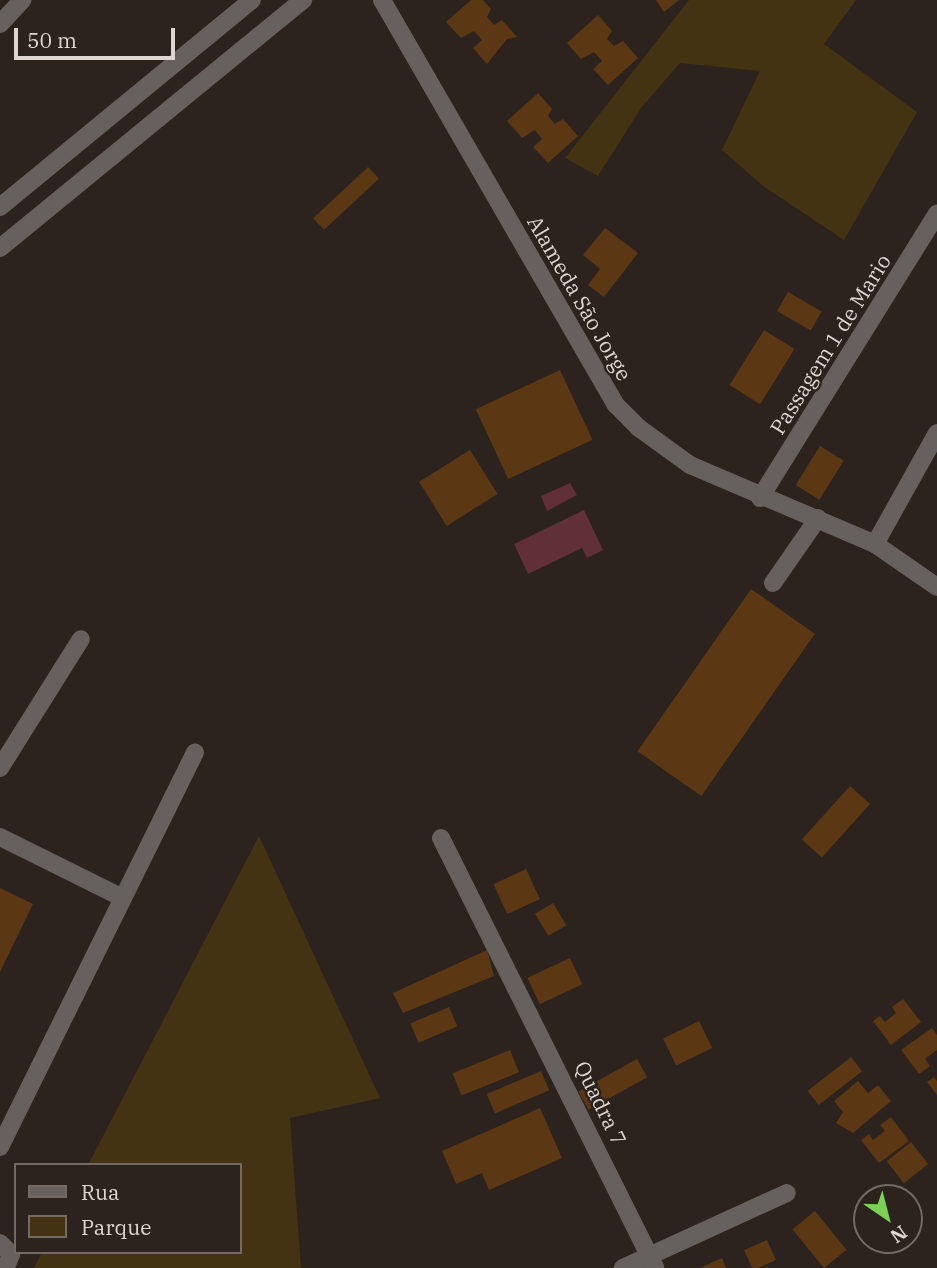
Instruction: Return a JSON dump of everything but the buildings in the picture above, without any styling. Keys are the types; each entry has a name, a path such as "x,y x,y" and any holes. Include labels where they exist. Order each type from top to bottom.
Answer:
{"street":[{"path":"0,24 22,0"},
{"path":"0,207 252,0"},
{"path":"0,248 303,0"},
{"name":"Alameda São Jorge","path":"382,0 616,405 639,428 690,465 760,498 818,518 875,544 937,587"},
{"name":"Passagem 1 de Mario","path":"760,498 937,214"},
{"path":"875,544 937,433"},
{"path":"773,583 818,518"},
{"path":"0,768 81,639"},
{"path":"0,1147 121,897 195,753"},
{"path":"0,836 121,897"},
{"name":"Quadra 7","path":"441,838 652,1262"},
{"path":"624,1268 652,1262 787,1193"},
{"path":"0,1243 11,1254 6,1268"}],"green space":[{"path":"689,0 856,0 824,44 917,112 844,240 763,186 722,150 760,71 680,63 641,108 598,176 565,158"},
{"path":"259,836 380,1098 290,1118 301,1268 34,1268 41,1254 242,1254 242,1163 89,1163"}],"shaded area":[{"path":"570,483 577,495 547,511 541,496"},
{"path":"584,510 603,550 587,558 582,548 528,574 514,544"}]}
